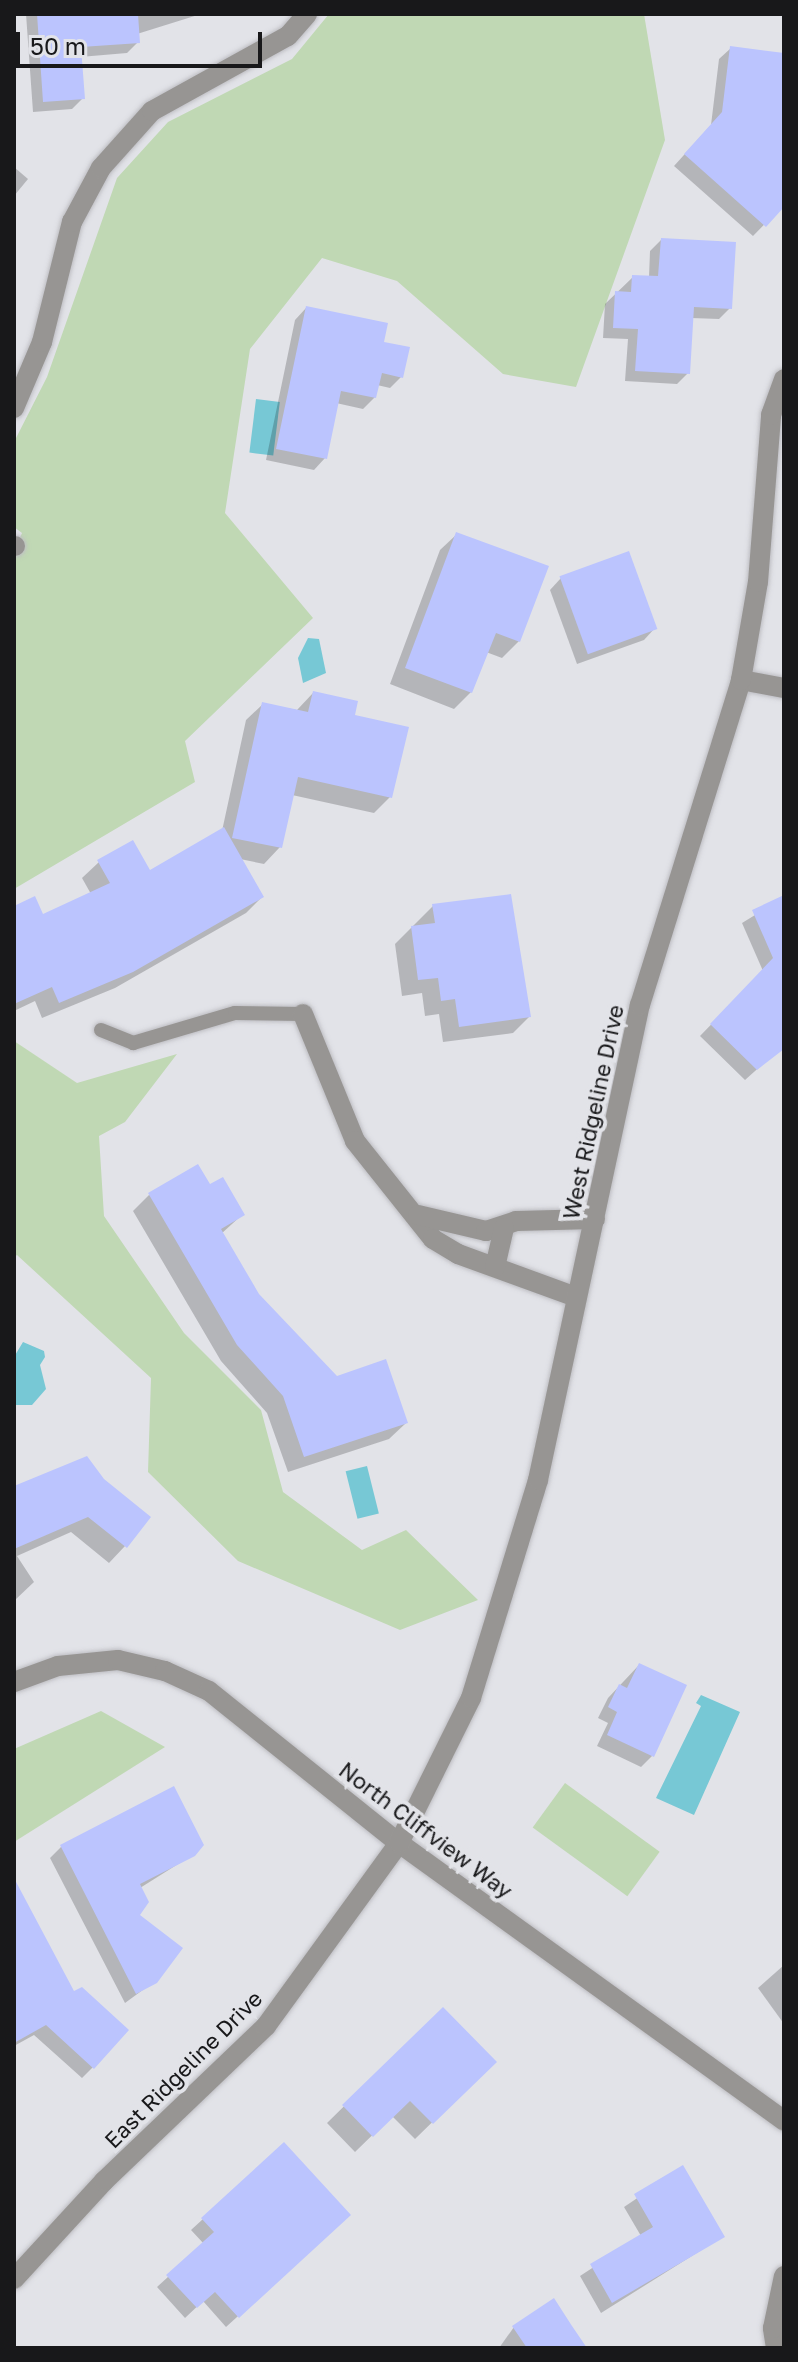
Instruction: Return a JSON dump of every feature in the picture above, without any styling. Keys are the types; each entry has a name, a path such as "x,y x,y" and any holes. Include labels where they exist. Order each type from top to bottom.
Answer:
{"street":[{"path":"14,408 42,342 72,222 101,168 152,111 288,36 307,14"},
{"name":"West Ridgeline Drive","path":"399,1843 471,1698 538,1480 640,1005 741,680 758,582 771,415 784,379"},
{"path":"741,680 784,688"},
{"path":"303,1014 355,1141 383,1183 418,1215 433,1239 495,1267 576,1297"},
{"path":"418,1215 486,1231 504,1228 516,1221 595,1219"},
{"path":"495,1267 504,1228"},
{"name":"North Cliffview Way","path":"14,1682 58,1666 118,1660 165,1671 209,1691 399,1843 784,2121"},
{"name":"East Ridgeline Drive","path":"14,2279 104,2181 266,2026 399,1843"},
{"path":"776,2348 773,2328 784,2276"}],"lane":[{"path":"101,1030 133,1043 235,1013 303,1014"}],"green space":[{"path":"329,14 644,14 665,140 576,387 503,374 397,281 322,258 250,349 225,513 313,618 185,741 195,782 14,889 14,551 22,533 14,527 14,442 47,377 117,178 168,122 292,59"},
{"path":"14,1041 77,1083 177,1054 125,1122 99,1136 104,1216 184,1333 261,1410 283,1492 362,1550 406,1530 478,1600 400,1630 238,1561 148,1472 151,1378 17,1255 14,1257"},
{"path":"101,1711 165,1747 14,1842 14,1749"},
{"path":"565,1783 660,1852 627,1896 533,1827"}],"water":[{"path":"256,399 280,402 273,456 249,453"},
{"path":"308,638 319,639 326,673 303,683 298,658"},
{"path":"23,1342 44,1351 45,1357 40,1365 46,1389 32,1405 14,1405 14,1357"},
{"path":"367,1466 379,1514 358,1519 346,1471"},
{"path":"701,1695 740,1712 694,1815 656,1798 701,1706 696,1703"}],"building":[{"path":"37,14 138,14 140,43 81,47 85,99 43,102"},
{"path":"730,46 784,53 784,207 766,227 684,154 722,112"},
{"path":"661,238 736,242 732,309 694,307 690,374 635,371 638,329 613,328 615,291 631,292 632,275 658,276"},
{"path":"306,306 388,323 384,342 410,347 403,378 382,373 376,398 341,391 327,459 276,449"},
{"path":"456,532 549,566 520,642 496,633 472,693 405,668"},
{"path":"629,551 657,629 588,654 559,576"},
{"path":"313,691 358,701 355,715 409,727 392,798 298,777 282,848 232,838 262,702 308,712"},
{"path":"224,827 264,897 133,972 59,1003 52,987 14,1004 14,906 35,896 43,914 110,883 97,860 133,840 150,870"},
{"path":"511,894 531,1017 459,1027 455,999 441,1001 438,978 418,980 411,926 435,923 432,904"},
{"path":"784,895 784,1049 757,1070 710,1024 773,958 752,910"},
{"path":"198,1164 210,1184 223,1177 245,1215 221,1229 259,1294 337,1376 386,1359 408,1423 304,1457 283,1396 237,1345 148,1193"},
{"path":"87,1456 104,1479 151,1517 127,1548 88,1517 14,1549 14,1486"},
{"path":"639,1663 687,1685 654,1757 607,1735 617,1712 608,1707 619,1684 627,1688"},
{"path":"174,1786 204,1845 195,1856 140,1884 149,1902 140,1915 183,1948 157,1983 136,1994 60,1845"},
{"path":"14,1878 74,1991 82,1987 129,2030 94,2069 46,2025 14,2043"},
{"path":"443,2007 497,2062 433,2124 410,2101 373,2137 342,2105"},
{"path":"284,2142 351,2215 239,2318 215,2292 197,2308 166,2275 214,2232 201,2218"},
{"path":"683,2165 725,2237 612,2303 590,2264 653,2227 634,2194"},
{"path":"554,2298 587,2348 527,2348 512,2326"}]}
